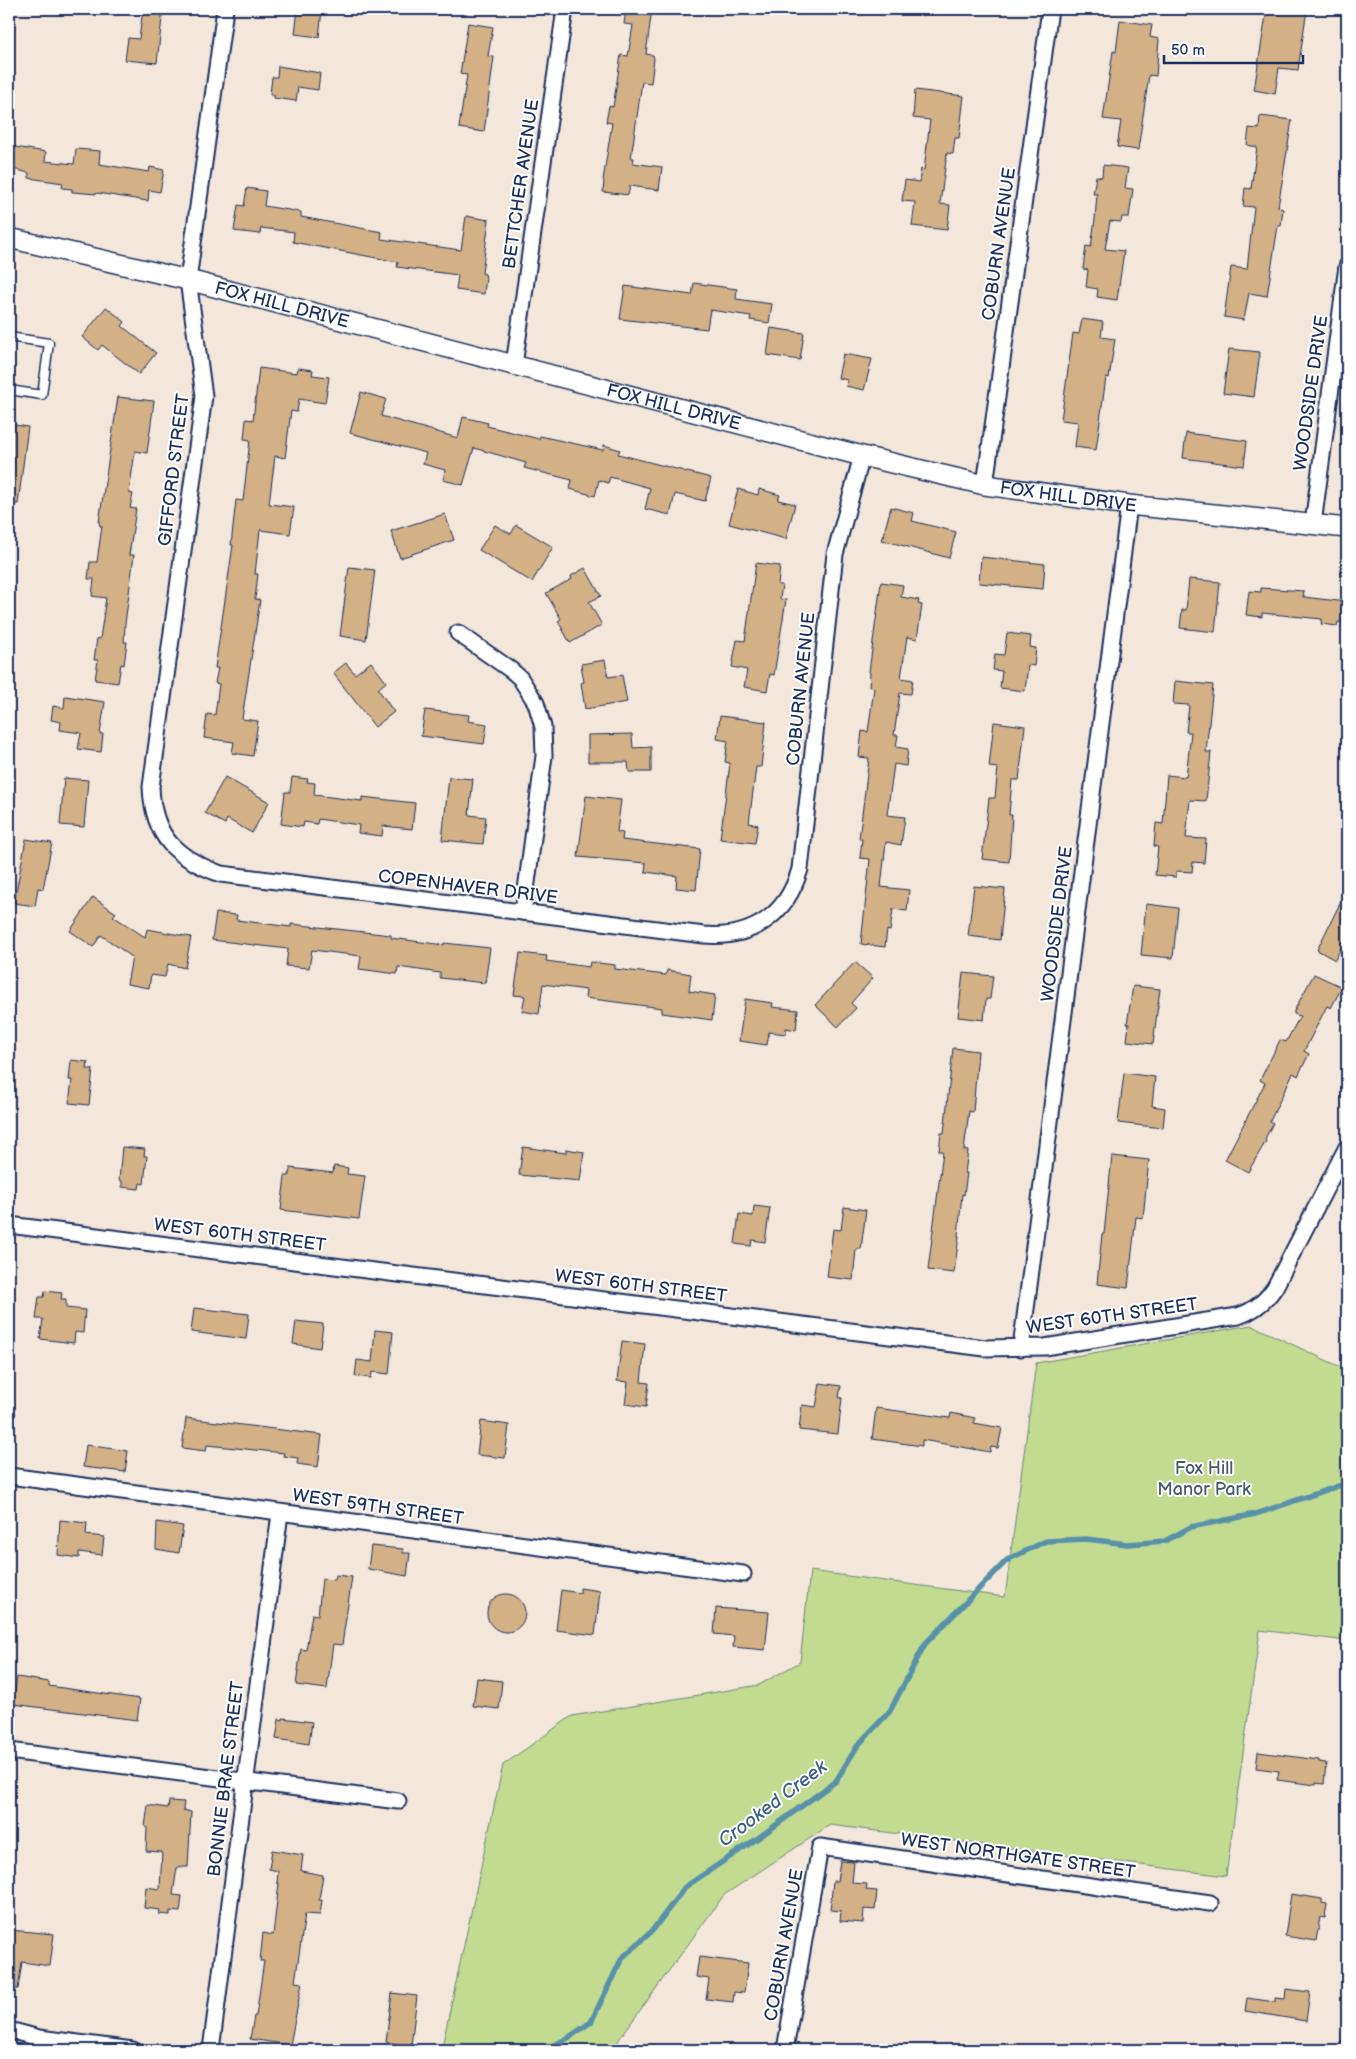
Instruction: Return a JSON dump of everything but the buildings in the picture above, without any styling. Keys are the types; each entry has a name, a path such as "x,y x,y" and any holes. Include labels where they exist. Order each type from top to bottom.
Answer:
{"street":[{"name":"GIFFORD STREET","path":"169,843 156,817 151,787 204,396 188,280 225,9"},
{"name":"BETTCHER AVENUE","path":"514,366 565,9"},
{"name":"COBURN AVENUE","path":"985,485 1050,9"},
{"name":"FOX HILL DRIVE","path":"9,238 188,280 862,456 985,485 1129,505 1347,528"},
{"name":"WOODSIDE DRIVE","path":"1313,524 1347,266"},
{"name":"COBURN AVENUE","path":"768,920 789,896 796,883 800,868 835,554 862,456"},
{"name":"WOODSIDE DRIVE","path":"1021,1348 1129,505"},
{"path":"458,633 520,678 536,703 543,727 545,751 523,912"},
{"name":"COPENHAVER DRIVE","path":"169,843 186,859 199,867 221,874 722,936 742,932 768,920"},
{"name":"WEST 60TH STREET","path":"9,1225 985,1348 1021,1348 1064,1345 1238,1316 1254,1309 1278,1282 1347,1147"},
{"name":"WEST 59TH STREET","path":"9,1476 743,1574"},
{"name":"BONNIE BRAE STREET","path":"211,2050 280,1512"},
{"path":"9,1751 398,1801"},
{"name":"COBURN AVENUE","path":"784,2050 820,1847"},
{"name":"WEST NORTHGATE STREET","path":"820,1847 1210,1903"},
{"path":"9,2030 39,2038 133,2050"}],"lane":[{"path":"9,337 49,343 42,395 9,390"}],"green space":[{"name":"Fox Hill Manor Park","path":"1251,1325 1347,1370 1347,1641 1260,1630 1226,1876 830,1825 724,1895 613,2050 438,2050 442,2047 503,1765 572,1716 759,1685 800,1662 810,1571 1005,1597 1036,1363"}],"waterway":[{"name":"Crooked Creek","path":"544,2050 568,2038 591,2022 622,1958 652,1931 685,1887 761,1836 836,1781 858,1745 890,1711 925,1644 1007,1560 1046,1541 1086,1539 1127,1544 1165,1541 1191,1527 1256,1514 1347,1483"}]}
